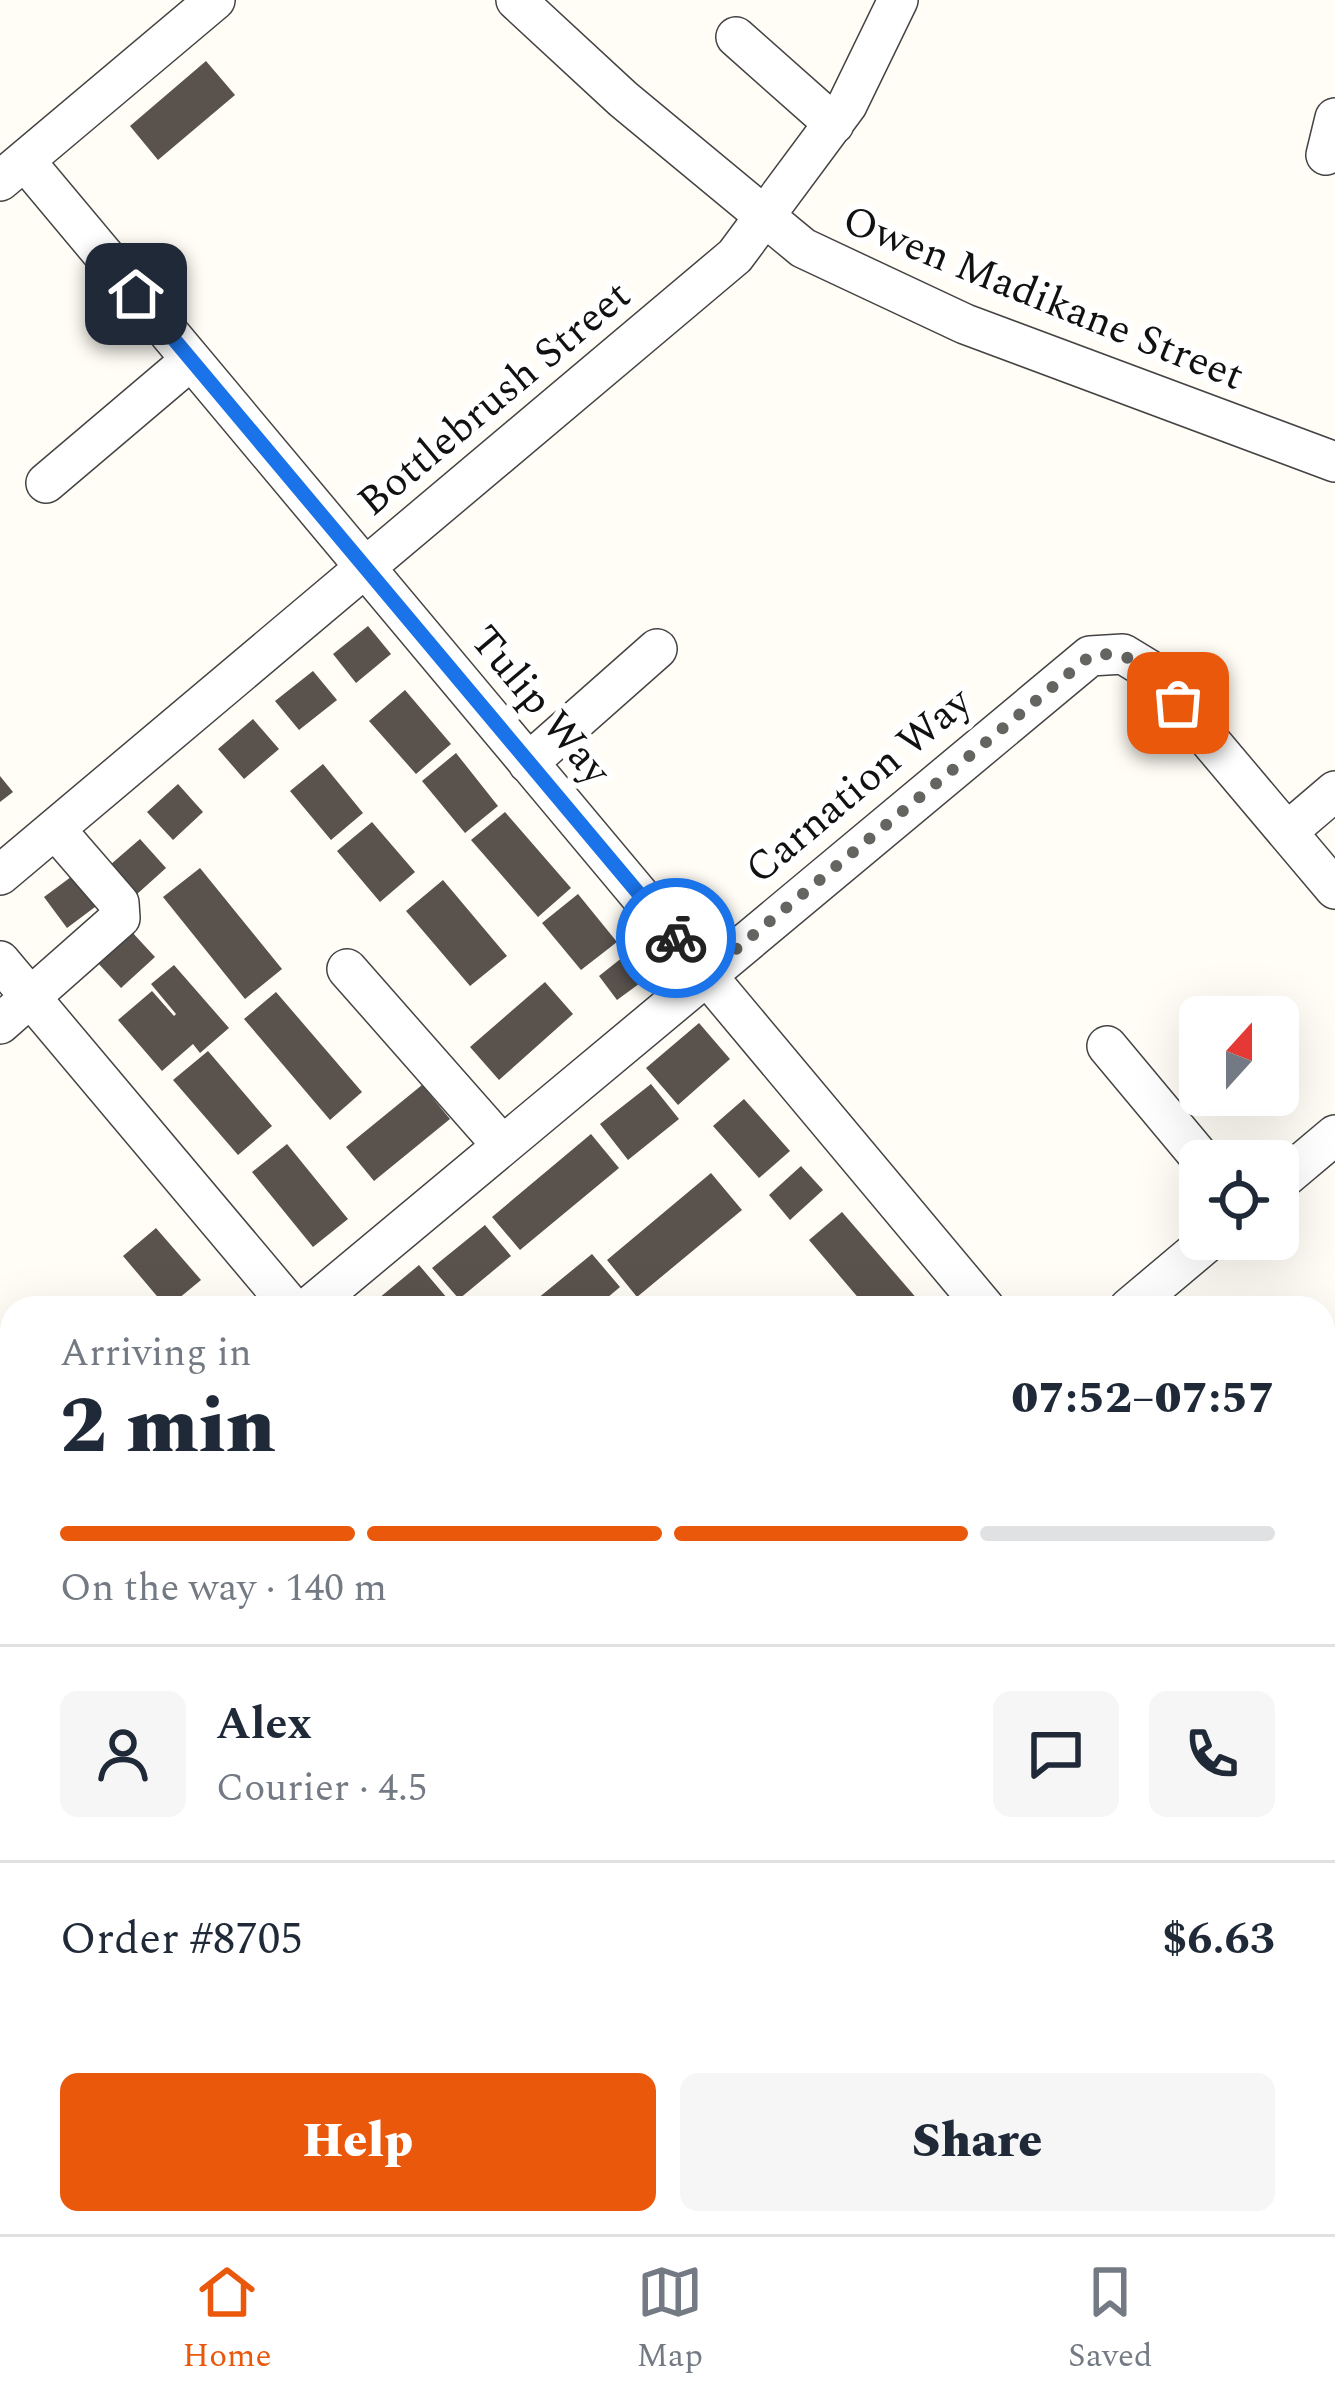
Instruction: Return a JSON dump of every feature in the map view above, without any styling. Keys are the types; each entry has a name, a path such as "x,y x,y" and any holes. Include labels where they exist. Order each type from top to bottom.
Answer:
{"street":[{"name":"Owen Madikane Street","path":"516,0 622,99 803,248 964,324 1335,462"},
{"name":"Bottlebrush Street","path":"0,875 735,256 834,124 869,66 898,0"},
{"path":"12,171 197,4"},
{"path":"736,37 834,124"},
{"name":"Tulip Way","path":"12,171 191,360 975,1296"},
{"path":"46,483 191,360"},
{"path":"528,763 657,650"},
{"name":"Carnation Way","path":"322,1296 1090,656 1123,654 1151,671 1335,889"},
{"path":"1287,832 1335,791"},
{"path":"0,1024 120,918 119,903 55,829"},
{"path":"0,962 282,1296"},
{"path":"347,969 502,1145"},
{"path":"1107,1046 1185,1140"},
{"path":"1299,1165 1335,1135"},
{"path":"1143,1296 1186,1260"}],"building":[{"path":"206,61 235,95 158,160 130,126"},
{"path":"368,626 391,654 356,683 333,654"},
{"path":"313,671 337,700 299,730 275,701"},
{"path":"405,690 451,744 416,774 369,721"},
{"path":"253,719 279,749 244,779 218,749"},
{"path":"456,753 498,806 465,833 422,781"},
{"path":"323,764 363,813 331,840 290,791"},
{"path":"0,776 13,792 0,802"},
{"path":"178,784 203,812 173,840 147,812"},
{"path":"505,812 571,888 538,917 471,840"},
{"path":"372,822 415,872 380,902 337,851"},
{"path":"140,839 166,868 136,895 110,865"},
{"path":"200,868 282,969 245,999 163,897"},
{"path":"79,871 103,901 67,928 44,897"},
{"path":"443,880 507,956 470,986 406,911"},
{"path":"578,894 617,942 581,970 542,923"},
{"path":"131,931 155,957 121,988 97,962"},
{"path":"628,953 647,978 617,1000 599,976"},
{"path":"174,965 229,1028 200,1053 193,1044 162,1071 118,1020 152,991 174,1016 151,984"},
{"path":"545,982 573,1014 499,1080 470,1047"},
{"path":"276,992 362,1092 330,1120 244,1019"},
{"path":"699,1023 730,1059 678,1105 646,1068"},
{"path":"208,1051 272,1126 238,1155 173,1080"},
{"path":"651,1084 679,1119 628,1160 600,1124"},
{"path":"422,1085 450,1119 374,1181 346,1147"},
{"path":"744,1099 790,1151 759,1178 713,1126"},
{"path":"591,1134 619,1168 520,1250 492,1217"},
{"path":"287,1144 348,1219 313,1247 252,1172"},
{"path":"801,1166 823,1190 790,1220 769,1195"},
{"path":"711,1173 742,1210 638,1296 607,1260"},
{"path":"842,1212 915,1296 857,1296 809,1240"},
{"path":"485,1225 511,1256 463,1296 456,1296 432,1268"},
{"path":"156,1228 201,1280 182,1296 157,1296 123,1256"},
{"path":"592,1254 620,1287 609,1296 541,1296"},
{"path":"419,1265 445,1296 382,1296"}],"way so far":[{"path":"676,938 706,974 1090,656 1106,652 1138,660 1178,703"}],"route":[{"path":"136,294 676,938"}]}
